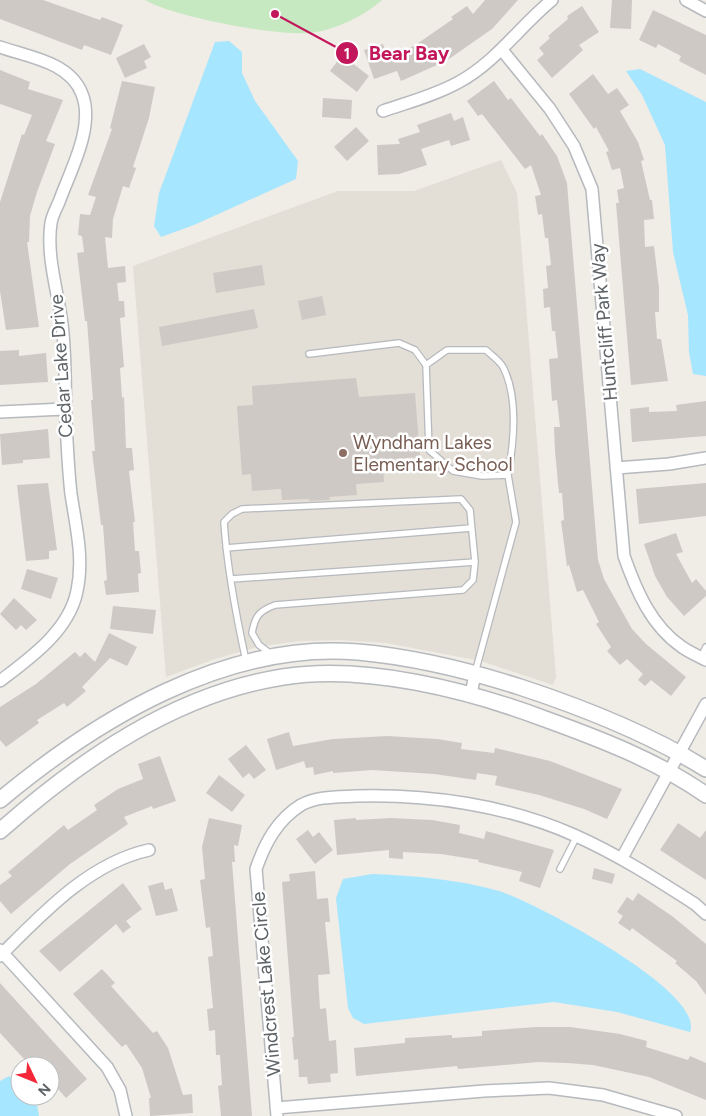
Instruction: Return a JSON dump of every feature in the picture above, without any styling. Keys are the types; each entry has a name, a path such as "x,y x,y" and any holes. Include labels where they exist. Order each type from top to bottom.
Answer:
{"street":[{"path":"383,111 437,92 460,81 502,50 535,14 552,0"},
{"path":"686,0 706,11"},
{"name":"Cedar Lake Drive","path":"0,47 53,64 70,76 82,92 87,109 81,141 51,223 51,260 62,326 64,409 71,491 81,559 77,591 74,602 62,624 34,655 0,681"},
{"name":"Huntcliff Park Way","path":"502,50 550,109 574,146 592,189 624,556 637,592 659,624 681,647 704,655"},
{"path":"0,412 64,409"},
{"path":"616,468 669,464 706,458"},
{"path":"0,800 72,744 115,718 168,691 247,663 274,657 357,652 475,673 598,713 706,769"},
{"path":"247,663 252,683"},
{"path":"470,695 475,673"},
{"path":"0,831 55,785 103,751 141,728 191,703 252,683 285,676 354,674 470,695 518,709 594,737 669,772 706,795"},
{"path":"622,858 706,704"},
{"name":"Windcrest Lake Circle","path":"676,1116 657,1113 603,1095 549,1088 484,1091 276,1112 256,869 265,843 282,820 302,805 324,797 393,795 466,804 527,818 577,836 622,858 695,904 706,914"},
{"path":"126,1116 120,1090 107,1067 1,953 66,894 112,862 149,850"}],"lane":[{"path":"309,354 399,343 415,350 426,365 429,450 453,471 482,476 508,475"},
{"path":"426,365 447,350 486,350 502,365 511,386 512,448 508,475 516,522 475,673"},
{"path":"247,663 231,589 226,548 224,522 232,514 242,509 461,500 470,510 475,562 473,580 462,590 275,605 261,610 255,619 252,633 259,645 274,657"},
{"path":"226,548 471,528"},
{"path":"231,579 475,562"},
{"path":"560,868 577,836"}],"shaded area":[{"name":"Wyndham Lakes Elementary School","path":"501,160 517,193 556,677 553,685 481,661 386,643 340,640 299,641 257,647 212,660 166,677 133,266 338,191 414,191"}],"green space":[{"path":"145,0 382,0 358,17 329,29 310,33 294,33 274,32 201,19 178,13"}],"water":[{"path":"229,41 242,52 242,73 255,101 298,161 296,179 194,225 161,237 154,226 159,193 215,42"},
{"path":"640,69 706,102 706,376 693,374 689,352 688,315 673,252 665,145 642,95 626,71"},
{"path":"372,874 436,879 483,887 499,891 545,911 578,929 645,972 671,994 688,1015 690,1032 617,1012 554,1002 364,1024 353,1018 348,1008 336,898 343,879"},
{"path":"10,1077 10,1106 37,1106 39,1116 0,1116 0,1081"}],"building":[{"path":"0,0 43,0 100,20 102,17 123,25 111,55 84,45 82,50 0,19"},
{"path":"485,0 518,0 492,29 446,61 401,81 397,71 374,79 364,50 383,44 387,56 414,46 453,19 451,17 467,6 473,14"},
{"path":"612,0 632,0 631,29 610,28"},
{"path":"582,6 599,32 579,45 583,50 552,78 537,60 544,54 539,48 550,38 548,36 568,19 567,16"},
{"path":"653,10 706,35 706,75 679,61 681,56 658,44 656,48 639,40"},
{"path":"144,44 151,57 144,61 147,68 125,78 116,58"},
{"path":"342,55 369,76 357,92 330,71"},
{"path":"0,70 30,82 28,89 63,100 46,141 55,144 30,216 29,242 27,242 39,327 6,330 0,291 0,202 22,134 24,135 32,115 0,104"},
{"path":"593,74 608,94 617,88 629,105 620,111 638,142 644,160 641,161 650,200 652,200 654,219 644,220 645,247 654,246 659,288 659,312 655,312 657,339 661,339 668,381 631,385 616,203 619,203 617,190 624,188 620,168 612,170 606,152 609,151 596,127 594,129 569,94"},
{"path":"122,81 155,87 149,118 133,167 136,168 129,188 123,186 113,219 112,238 105,237 108,268 125,266 126,282 117,283 119,301 124,301 125,317 120,318 124,367 120,368 122,398 124,397 126,448 132,448 134,470 129,471 135,522 133,522 135,551 139,551 141,573 138,574 139,592 106,595 104,581 107,580 103,525 101,525 92,451 95,451 87,321 85,321 77,253 84,252 82,236 78,235 80,214 90,215 96,197 88,195 112,129 110,128"},
{"path":"494,81 508,100 511,98 540,136 542,134 557,156 567,183 598,560 604,579 632,629 646,644 686,677 671,696 651,680 645,686 638,680 643,674 627,659 620,665 607,651 611,647 596,624 599,622 583,590 577,592 569,565 567,566 561,521 564,520 562,493 559,493 555,451 554,427 560,427 557,400 552,401 549,359 558,358 555,331 552,331 550,307 544,308 543,289 548,288 546,266 551,265 548,238 545,238 542,214 538,215 535,196 541,195 531,165 525,169 482,114 478,116 467,101"},
{"path":"323,98 352,100 351,119 322,117"},
{"path":"451,113 454,121 463,117 470,140 451,146 449,140 421,149 427,165 399,174 378,175 377,145 400,144 398,139 420,132 417,125"},
{"path":"356,127 369,141 347,161 334,147"},
{"path":"262,265 265,285 216,293 213,273"},
{"path":"322,296 326,315 302,320 298,301"},
{"path":"254,309 258,328 162,346 159,327"},
{"path":"19,350 19,356 46,353 48,382 0,385 0,351"},
{"path":"356,378 359,397 415,393 420,457 392,459 392,463 383,464 384,482 356,484 357,495 329,497 330,500 282,500 281,489 252,491 251,474 242,475 237,406 253,405 252,386"},
{"path":"706,401 706,436 632,442 630,409 649,407 649,412 677,411 676,405"},
{"path":"48,429 50,458 23,460 23,463 2,465 0,434"},
{"path":"48,483 57,550 49,551 49,559 26,561 17,485"},
{"path":"706,483 706,516 639,524 636,489"},
{"path":"676,533 683,552 676,554 692,583 696,579 706,591 706,596 684,616 667,597 655,576 644,544"},
{"path":"27,569 58,578 51,599 21,589"},
{"path":"14,598 37,620 26,630 21,625 16,630 0,614"},
{"path":"113,606 156,610 153,634 110,629"},
{"path":"109,633 137,647 127,666 110,658 82,687 86,691 67,707 64,703 37,720 39,723 6,747 0,740 0,707 36,684 75,652 80,657 85,652 95,662"},
{"path":"289,732 293,746 333,739 387,736 437,739 462,743 461,749 494,753 495,748 550,761 622,789 607,819 584,809 539,795 495,785 497,776 477,773 476,780 434,774 372,770 333,773 333,771 314,775 313,767 306,768 304,761 276,770 267,739"},
{"path":"246,745 266,770 254,779 249,773 243,778 228,759"},
{"path":"160,756 176,801 153,809 152,806 124,817 128,824 70,864 11,914 0,901 0,885 12,876 8,872 64,825 68,830 97,810 94,805 118,789 143,779 138,764"},
{"path":"219,775 245,795 232,812 206,793"},
{"path":"209,818 242,825 238,846 234,845 235,862 232,862 252,1116 221,1116 218,1086 222,1085 220,1055 216,1055 215,1030 209,1031 207,1009 213,1008 208,957 213,956 210,927 206,928 200,880 205,879 202,847"},
{"path":"356,818 356,820 391,818 432,820 460,825 459,833 484,839 486,831 554,850 540,888 519,881 522,872 478,862 479,860 441,854 403,852 403,859 389,858 389,850 337,855 334,820"},
{"path":"678,823 700,838 706,830 706,880 660,850"},
{"path":"308,830 313,837 319,832 333,850 315,864 296,839"},
{"path":"594,868 615,874 612,884 592,879"},
{"path":"315,871 317,899 328,898 330,922 325,922 330,974 318,975 320,1009 326,1008 329,1041 336,1040 338,1073 330,1074 331,1082 308,1084 307,1077 299,1077 298,1059 294,1060 292,1037 294,1037 282,882 290,881 289,874"},
{"path":"163,882 165,890 172,888 178,911 156,916 148,886"},
{"path":"123,883 142,909 126,921 131,927 123,933 116,924 60,972 39,951"},
{"path":"638,893 672,916 706,944 706,995 696,981 675,963 677,961 632,928 630,931 618,923 623,916 617,912 627,897 633,901"},
{"path":"102,969 115,983 111,986 153,1033 157,1031 168,1048 183,1095 192,1094 193,1113 150,1116 149,1098 151,1098 142,1068 126,1044 122,1047 73,994"},
{"path":"0,983 87,1079 66,1098 60,1091 60,1056 21,1056 0,1033"},
{"path":"536,1027 570,1027 620,1034 647,1041 646,1047 688,1060 690,1056 706,1063 706,1100 649,1077 593,1065 567,1063 538,1062 458,1069 457,1066 356,1076 354,1048 405,1043 405,1038 452,1035 452,1038 482,1036 482,1031"}],"place":[{"name":"Bear Bay","path":"275,14"},
{"name":"Wyndham Lakes Elementary School","path":"343,453"}]}
